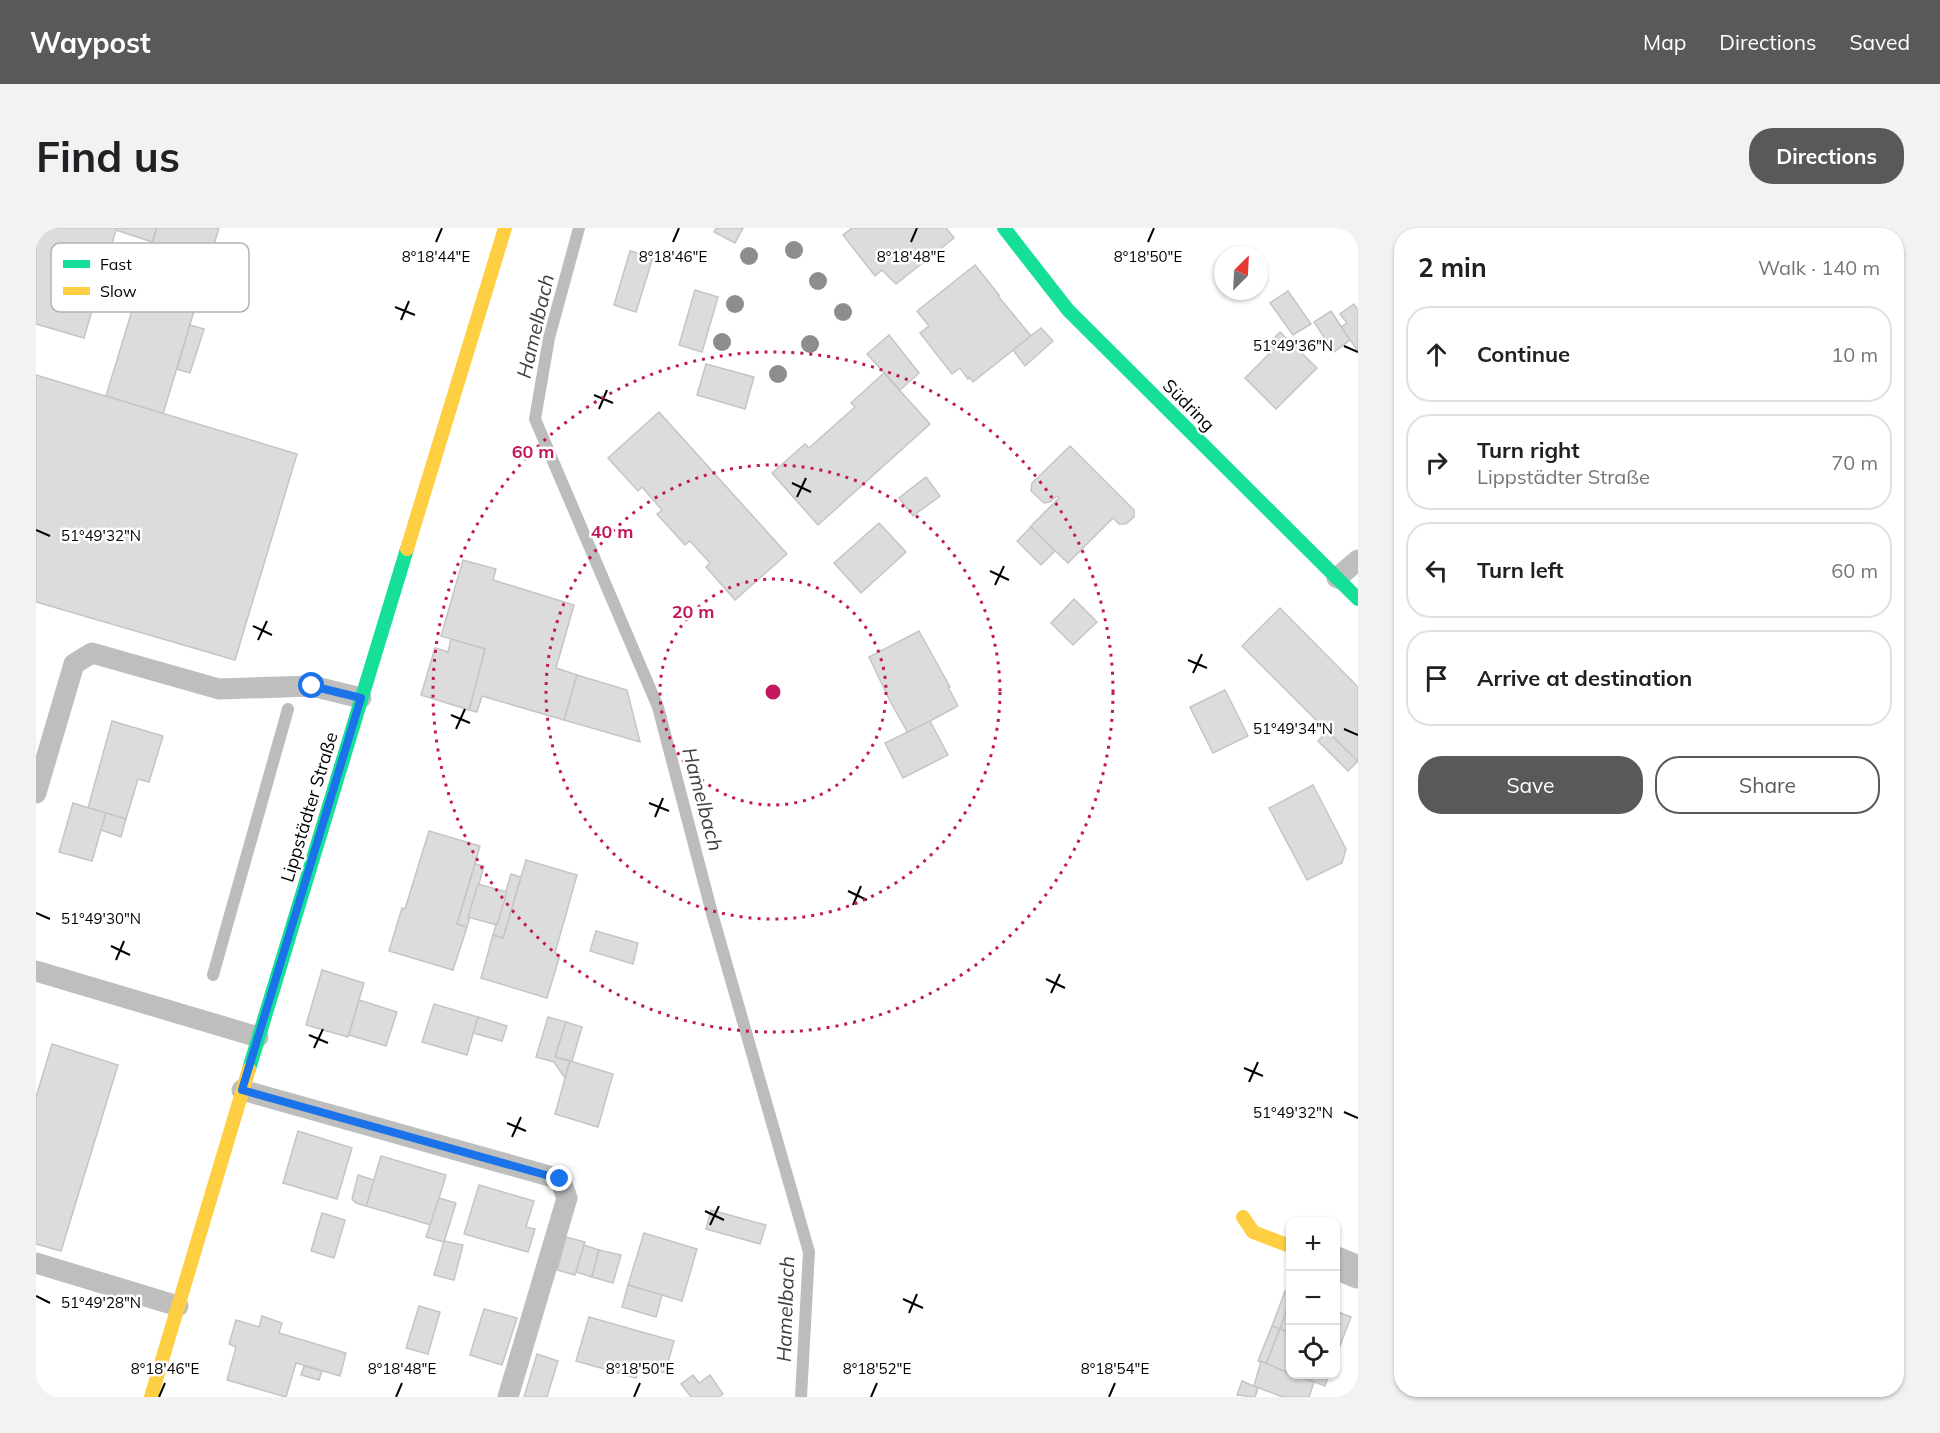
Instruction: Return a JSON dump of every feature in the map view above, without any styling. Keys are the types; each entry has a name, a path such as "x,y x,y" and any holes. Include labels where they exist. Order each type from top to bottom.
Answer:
{"street":[{"name":"Lippstädter Straße","path":"151,1397 258,1037 505,228"},
{"name":"Südring","path":"1004,228 1068,310 1358,599"},
{"path":"1243,1217 1253,1232 1286,1244"},
{"path":"1340,1265 1358,1272"}],"lane":[{"path":"1337,578 1358,560"},
{"path":"36,793 74,664 92,653 219,689 312,686 361,698"},
{"path":"36,971 258,1037"},
{"path":"242,1090 560,1179 567,1198 508,1397"},
{"path":"36,1263 178,1306"}],"building":[{"path":"36,228 157,228 152,242 116,230 112,243 51,243 51,312 92,312 84,338 36,324"},
{"path":"157,228 219,228 214,243 152,243"},
{"path":"716,228 743,228 735,243 714,232"},
{"path":"852,228 946,228 954,238 896,284 882,270 875,276 843,235"},
{"path":"630,251 653,257 636,312 614,305"},
{"path":"975,265 1031,336 973,382 960,368 952,374 920,333 929,326 917,311"},
{"path":"695,290 718,297 702,352 679,345"},
{"path":"1288,291 1311,324 1293,335 1270,303"},
{"path":"1354,304 1358,310 1358,351 1341,327 1347,323 1340,314"},
{"path":"1331,311 1350,340 1334,352 1314,322"},
{"path":"132,312 194,312 163,414 106,396"},
{"path":"190,325 204,329 190,373 177,369"},
{"path":"1041,328 1053,341 1025,366 1013,350"},
{"path":"1280,332 1317,368 1276,409 1245,378 1274,349 1268,344"},
{"path":"889,335 919,373 900,390 867,354"},
{"path":"706,364 754,377 745,409 697,395"},
{"path":"884,373 930,424 818,525 772,473 805,444 809,448 855,407 851,403"},
{"path":"36,375 297,454 235,660 36,602"},
{"path":"659,412 787,554 735,600 706,567 710,563 690,541 685,545 657,514 662,510 642,487 638,491 608,458"},
{"path":"1070,446 1134,510 1134,517 1126,524 1119,524 1113,518 1068,563 1030,527 1059,498 1057,496 1050,502 1044,503 1031,491 1032,483"},
{"path":"926,477 940,496 913,516 899,498"},
{"path":"879,523 906,552 861,593 834,563"},
{"path":"1031,527 1055,551 1041,565 1017,541"},
{"path":"463,560 496,569 493,580 574,605 556,668 577,675 564,720 482,696 477,712 469,710 485,649 441,636"},
{"path":"1074,599 1097,622 1073,645 1051,623"},
{"path":"1280,608 1358,687 1358,762 1242,646"},
{"path":"919,631 958,706 908,733 869,657"},
{"path":"451,639 485,649 469,710 421,695 435,648 448,652"},
{"path":"577,675 627,690 640,742 564,720"},
{"path":"1225,690 1248,736 1213,753 1190,707"},
{"path":"112,721 163,736 149,782 138,779 126,819 88,808"},
{"path":"930,721 948,755 903,778 885,743"},
{"path":"1327,731 1358,761 1348,771 1318,741"},
{"path":"1313,785 1346,849 1342,863 1307,880 1269,808"},
{"path":"73,803 106,813 92,861 59,852"},
{"path":"106,813 126,819 121,837 101,830"},
{"path":"429,831 480,846 457,924 467,927 453,970 389,951 402,908 405,909"},
{"path":"526,860 577,875 555,953 560,955 547,998 481,978 493,935 503,938"},
{"path":"475,864 484,866 467,927 457,924"},
{"path":"511,874 521,877 503,938 493,935"},
{"path":"478,884 507,892 497,925 468,917"},
{"path":"596,931 638,943 633,964 590,951"},
{"path":"322,970 364,983 348,1037 306,1025"},
{"path":"359,1000 397,1012 386,1046 349,1035"},
{"path":"434,1004 478,1017 467,1055 422,1042"},
{"path":"478,1017 507,1026 502,1041 473,1033"},
{"path":"548,1017 566,1022 555,1057 570,1061 565,1078 554,1062 536,1057"},
{"path":"566,1022 582,1027 572,1061 555,1057"},
{"path":"52,1044 118,1065 61,1251 36,1244 36,1097"},
{"path":"570,1061 613,1074 598,1127 555,1114"},
{"path":"298,1131 352,1148 337,1199 283,1183"},
{"path":"381,1156 446,1175 431,1225 366,1206"},
{"path":"358,1175 374,1180 366,1206 352,1199"},
{"path":"479,1185 534,1201 526,1227 535,1229 528,1252 464,1234"},
{"path":"439,1198 456,1203 444,1242 426,1237"},
{"path":"711,1210 766,1225 760,1244 706,1229"},
{"path":"322,1213 345,1220 334,1258 311,1251"},
{"path":"644,1233 697,1249 682,1301 628,1285"},
{"path":"566,1237 585,1242 575,1275 557,1270"},
{"path":"444,1241 463,1245 454,1280 434,1275"},
{"path":"584,1245 599,1250 592,1277 576,1272"},
{"path":"599,1250 621,1255 613,1283 592,1277"},
{"path":"628,1285 662,1295 656,1317 622,1307"},
{"path":"1285,1291 1286,1312 1280,1329 1272,1326"},
{"path":"419,1306 440,1312 428,1354 406,1348"},
{"path":"484,1309 517,1318 502,1365 470,1355"},
{"path":"1286,1312 1286,1331 1280,1329"},
{"path":"1340,1313 1351,1317 1340,1346"},
{"path":"262,1316 282,1323 279,1333 346,1353 340,1376 296,1363 286,1397 227,1380 236,1347 229,1344 236,1320 259,1327"},
{"path":"589,1317 674,1341 665,1373 640,1366 636,1378 576,1361"},
{"path":"1272,1326 1280,1329 1266,1364 1258,1361"},
{"path":"1280,1329 1286,1331 1286,1372 1266,1364"},
{"path":"537,1354 558,1361 547,1397 524,1397"},
{"path":"1261,1361 1286,1372 1286,1379 1305,1379 1314,1382 1309,1397 1283,1397 1254,1386"},
{"path":"304,1366 322,1371 319,1380 301,1375"},
{"path":"693,1375 699,1383 710,1375 723,1394 719,1397 691,1397 681,1384"},
{"path":"1307,1379 1327,1379 1325,1386"},
{"path":"1242,1381 1258,1388 1255,1397 1237,1395"}],"waterway":[{"name":"Hamelbach","path":"579,228 549,338 535,419 658,707 713,917 809,1252 801,1397"},
{"path":"213,975 288,709"}],"traffic: fast":[{"path":"1004,228 1068,310 1358,599"},
{"path":"249,1069 407,549"}],"traffic: slow":[{"path":"407,549 505,228"},
{"path":"151,1397 249,1069"},
{"path":"1243,1217 1253,1232 1286,1244"}],"route":[{"path":"312,686 361,698 242,1090 560,1179"}]}
